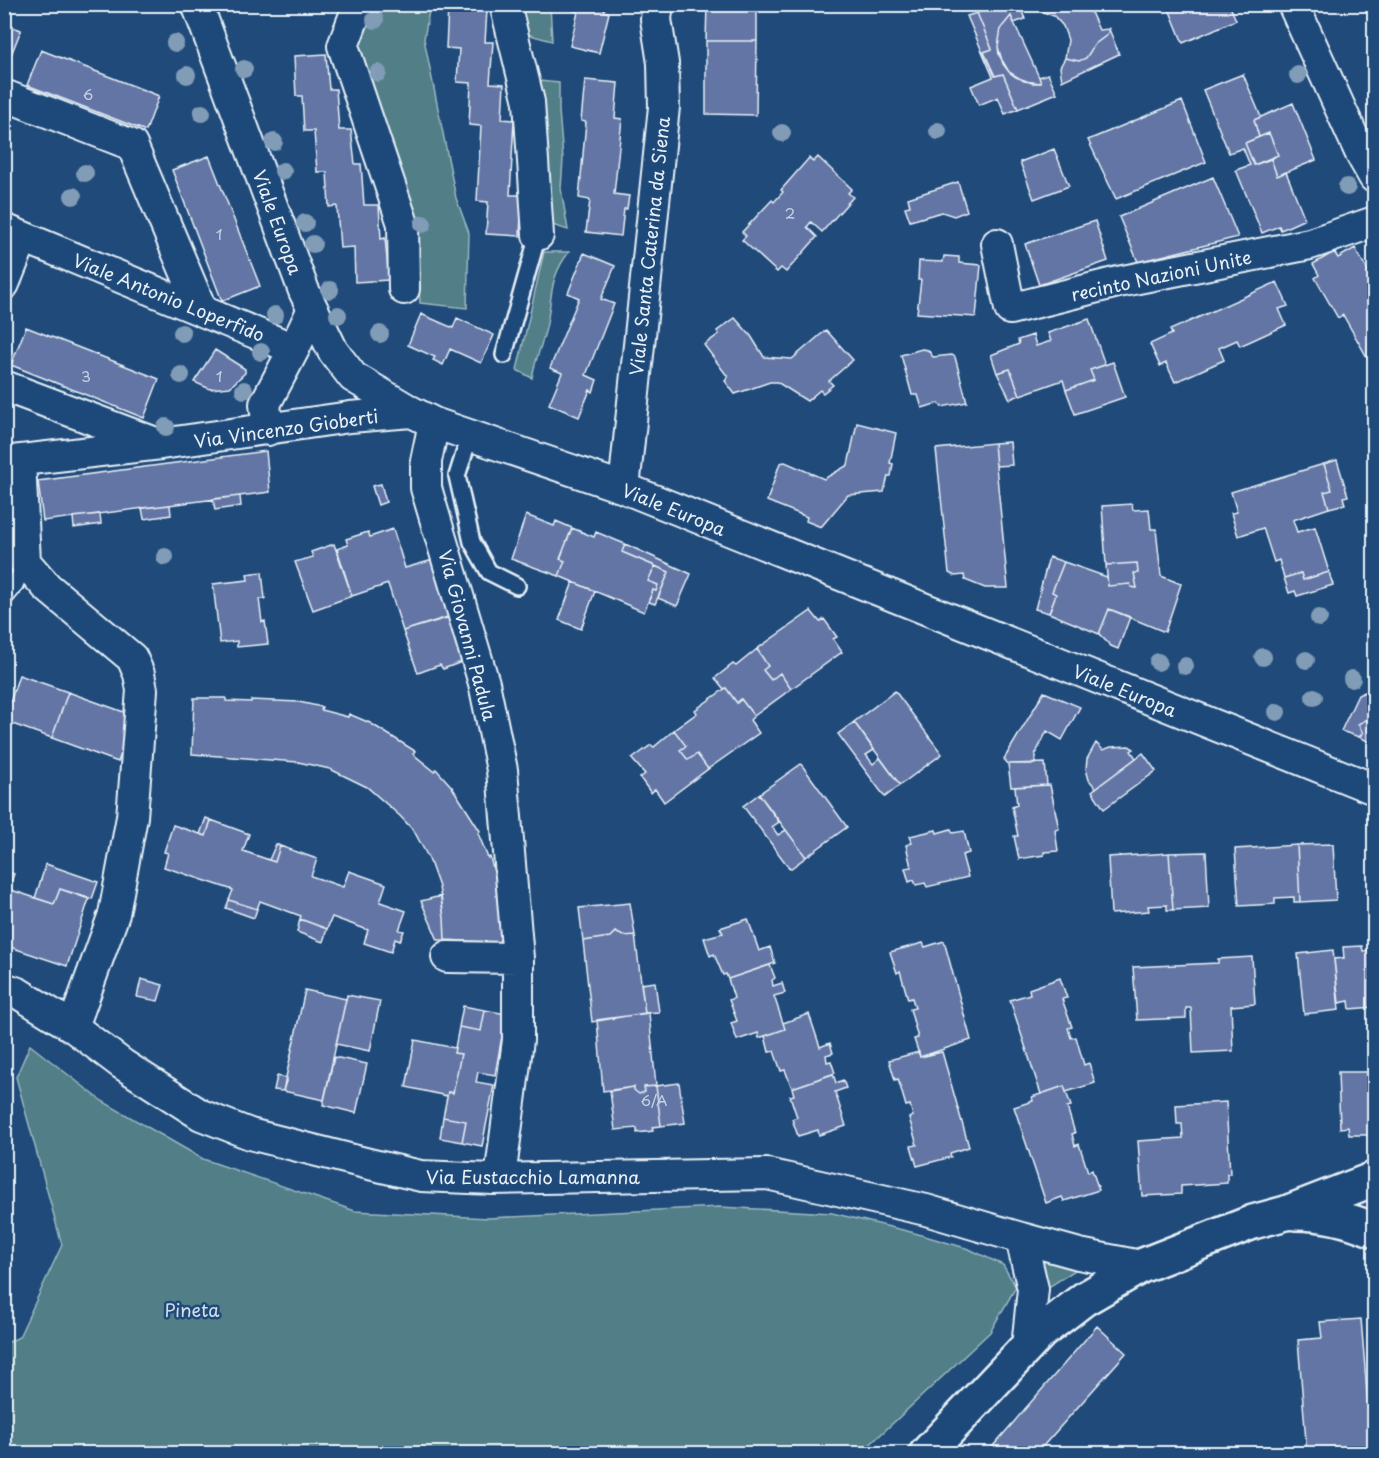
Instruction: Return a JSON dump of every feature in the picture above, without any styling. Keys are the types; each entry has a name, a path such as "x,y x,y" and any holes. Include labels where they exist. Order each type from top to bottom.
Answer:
{"main road":[{"path":"926,1454 1041,1332 1084,1299 1141,1266 1253,1222 1286,1213 1374,1179"},
{"path":"1286,1213 1321,1213 1374,1230"}],"street":[{"name":"Viale Europa","path":"196,4 312,310 333,351 353,377 423,418 624,488 1374,789"},
{"path":"359,4 343,46 403,224 404,289"},
{"path":"505,4 529,102 538,235"},
{"name":"Viale Santa Caterina da Siena","path":"624,488 664,107 663,63 656,19 658,4"},
{"path":"1293,4 1374,177"},
{"path":"4,95 132,145 202,311"},
{"name":"recinto Nazioni Unite","path":"997,244 1010,309 1118,282 1310,244 1374,222"},
{"path":"4,284 14,233"},
{"name":"Viale Antonio Loperfido","path":"14,233 294,349"},
{"path":"268,430 265,404 312,310"},
{"name":"Via Vincenzo Gioberti","path":"4,386 160,444"},
{"name":"Via Vincenzo Gioberti","path":"12,461 268,430 350,417 423,418"},
{"name":"Via Giovanni Padula","path":"423,418 426,488 484,683 502,770 518,958 518,1040 500,1178"},
{"path":"12,461 25,562 47,587 132,658 139,674 142,690 132,817 114,915 73,1026"},
{"path":"447,957 518,958"},
{"name":"Via Eustacchio Lamanna","path":"4,988 18,993 73,1026 122,1064 201,1115 250,1134 421,1176 500,1178 767,1174 926,1210 1079,1254 1141,1266"},
{"path":"1021,1238 1033,1289 1027,1347"}],"lane":[{"path":"504,355 538,235"},
{"path":"470,435 458,476 472,542 489,572 517,586"},
{"path":"4,598 15,585 25,562"}],"green space":[{"path":"369,5 430,5 424,39 456,198 469,233 467,308 420,303 416,237 358,52 359,32"},
{"path":"517,5 550,5 552,41 526,34"},
{"path":"539,81 559,83 563,159 561,189 568,230 549,224 549,170"},
{"path":"544,252 569,252 554,280 546,328 532,378 517,370"},
{"name":"Pineta","path":"30,1045 102,1101 203,1159 355,1211 488,1218 720,1207 832,1213 969,1249 1003,1265 1016,1287 990,1332 861,1453 5,1453 5,1344 19,1337 62,1245 16,1077"},
{"path":"1040,1253 1080,1267 1041,1292"}],"building":[{"path":"570,4 606,4 604,11 609,13 599,53 570,46 578,12 568,9"},
{"path":"707,4 757,4 757,41 706,41"},
{"path":"997,4 1019,4 1025,19 1014,23 1011,16 1001,28 998,47 1003,64 1009,72 1024,81 1041,83 1039,77 1048,74 1057,93 1018,109 1003,74 995,76 984,52 992,49 977,13"},
{"path":"1035,4 1101,4 1090,10 1099,30 1109,29 1107,35 1095,44 1086,58 1079,61 1065,58 1068,40 1063,26 1054,16 1036,10"},
{"path":"1167,4 1229,4 1236,20 1183,43"},
{"path":"448,7 487,9 485,42 493,42 490,83 504,84 502,119 514,120 510,195 522,195 520,236 486,234 488,202 477,201 481,126 469,125 471,83 457,82 459,49 446,48"},
{"path":"977,13 992,49 984,52 995,76 1003,74 1018,109 1005,114 998,97 979,105 971,86 993,77 967,16"},
{"path":"1011,16 1041,83 1032,83 1016,77 1009,72 999,55 1001,28"},
{"path":"4,24 21,30 5,70 4,70"},
{"path":"1109,29 1119,54 1062,81 1060,67 1065,58 1079,61 1086,58 1095,44 1107,35"},
{"path":"706,41 757,41 756,115 706,114"},
{"path":"41,50 159,96 146,131 27,85"},
{"path":"326,54 329,89 336,89 339,130 351,130 355,164 361,164 364,205 379,205 381,239 385,238 389,280 355,282 354,247 340,248 337,206 329,207 327,172 317,172 314,131 304,131 302,96 296,96 294,56"},
{"path":"1243,74 1261,117 1254,120 1259,137 1245,143 1254,165 1271,159 1277,176 1286,172 1305,219 1281,230 1279,226 1262,233 1236,170 1250,165 1243,148 1229,153 1203,90"},
{"path":"585,80 618,83 615,118 622,119 614,194 629,196 627,209 624,209 621,236 586,232 590,200 579,198 586,122 581,121"},
{"path":"1182,101 1206,162 1116,199 1088,140"},
{"path":"1293,103 1316,160 1277,176 1271,159 1278,155 1269,133 1259,137 1254,120"},
{"path":"1269,133 1278,155 1254,165 1245,143"},
{"path":"1054,149 1069,186 1034,199 1020,162"},
{"path":"209,156 260,286 222,301 172,170"},
{"path":"818,157 852,189 848,193 853,197 822,232 811,222 807,227 817,237 786,272 781,268 777,272 742,240 746,236 742,232 772,200 774,202 783,192 781,190 809,158 813,162"},
{"path":"1213,177 1238,237 1138,262 1119,217"},
{"path":"958,182 967,211 954,216 942,212 910,221 905,207 910,206 908,198"},
{"path":"1095,221 1108,261 1039,285 1025,244"},
{"path":"1355,248 1374,282 1374,365 1372,366 1343,315 1338,318 1315,278 1319,275 1313,264 1334,252 1338,258"},
{"path":"584,253 615,266 601,299 614,304 586,375 597,380 593,392 590,390 579,417 549,404 562,373 550,368 579,298 568,293"},
{"path":"944,256 959,257 959,263 981,265 976,317 917,313 921,280 918,280 919,261 943,262"},
{"path":"1277,282 1288,306 1279,309 1286,325 1240,346 1237,340 1219,348 1224,360 1175,382 1166,363 1160,366 1150,344 1172,334 1170,330"},
{"path":"421,314 453,328 457,318 494,335 481,363 450,349 443,365 433,360 435,357 408,345"},
{"path":"735,318 751,336 764,357 792,359 826,330 853,360 829,381 833,385 823,393 820,390 807,401 777,382 770,382 735,394 725,381 728,377 704,345 719,334 717,331"},
{"path":"1089,319 1105,365 1090,370 1094,380 1066,390 1063,380 1020,395 1010,369 997,373 991,355 1019,344 1018,340 1033,335 1036,346 1051,341 1048,333"},
{"path":"26,327 159,379 144,418 11,365"},
{"path":"922,349 928,350 933,357 952,355 955,357 967,402 942,407 938,403 922,408 918,395 912,395 901,355"},
{"path":"215,350 245,369 245,373 230,387 210,389 194,382"},
{"path":"1113,362 1125,397 1075,414 1066,390 1094,380 1090,370"},
{"path":"1010,369 1020,395 1010,399 997,373"},
{"path":"857,423 896,433 890,463 893,464 891,476 888,476 884,492 848,495 821,527 806,521 807,517 767,501 780,463 785,462 824,479 848,465"},
{"path":"1010,442 1012,465 996,466 994,443"},
{"path":"994,443 1008,588 985,588 965,580 964,575 955,576 949,573 936,449"},
{"path":"266,451 270,492 43,521 38,481"},
{"path":"1337,460 1348,496 1343,497 1345,504 1329,508 1324,492 1332,490 1324,464"},
{"path":"1324,464 1332,490 1324,492 1329,508 1293,520 1297,532 1315,527 1329,572 1303,580 1301,573 1284,578 1279,560 1274,562 1263,528 1238,536 1231,513 1237,512 1231,492"},
{"path":"13,484 18,524 4,526 4,485"},
{"path":"381,484 386,502 378,505 372,486"},
{"path":"240,496 241,506 215,510 213,499"},
{"path":"1132,504 1133,510 1149,509 1151,529 1156,529 1161,576 1181,584 1165,632 1109,609 1099,634 1049,613 1056,594 1052,592 1064,562 1107,577 1108,586 1130,584 1131,587 1137,588 1134,573 1138,573 1137,563 1106,565 1102,506"},
{"path":"170,505 171,515 144,519 142,508"},
{"path":"100,514 101,524 74,528 73,517"},
{"path":"526,515 554,526 556,521 572,528 560,559 565,561 559,576 511,559"},
{"path":"572,528 594,537 596,532 625,544 622,552 655,566 648,581 658,585 656,591 653,590 644,612 559,576 565,561 560,559"},
{"path":"393,529 405,568 433,560 451,616 403,631 388,584 352,596 337,549 348,545 346,539 368,532 370,537"},
{"path":"334,544 352,596 313,610 295,562 313,557 311,552"},
{"path":"625,544 691,574 677,606 658,598 669,572 622,552"},
{"path":"1049,557 1064,562 1052,592 1056,594 1049,613 1035,609"},
{"path":"1137,563 1138,573 1134,573 1137,588 1131,587 1130,584 1108,586 1106,565"},
{"path":"655,566 669,572 655,604 649,602 653,590 656,591 658,585 648,581"},
{"path":"262,572 265,599 259,599 268,644 237,647 237,641 220,643 213,584 248,580 247,574"},
{"path":"1329,572 1333,585 1297,596 1295,591 1289,593 1284,578 1301,573 1303,580"},
{"path":"573,582 595,591 581,629 559,620"},
{"path":"1109,609 1130,617 1118,649 1111,646 1099,634"},
{"path":"811,611 820,622 824,619 837,637 833,639 842,652 791,689 780,673 771,680 763,670 768,666 757,649"},
{"path":"457,615 467,660 443,669 440,665 418,673 403,631"},
{"path":"757,649 768,666 763,670 771,680 780,673 791,689 754,716 741,699 737,703 715,678 733,664 736,666"},
{"path":"19,675 68,692 52,738 4,721"},
{"path":"726,688 737,703 741,699 754,716 750,720 759,733 708,769 697,754 688,760 680,750 686,746 674,730 697,713 695,710"},
{"path":"1374,688 1374,716 1358,724 1363,733 1359,737 1341,731 1358,695"},
{"path":"895,691 942,754 900,785 854,722"},
{"path":"68,692 135,716 118,762 52,738"},
{"path":"1044,692 1080,707 1062,740 1047,731 1035,755 1035,764 1008,764 1004,759"},
{"path":"194,698 226,698 226,701 251,702 251,700 299,702 322,707 321,710 348,717 349,714 370,723 415,751 413,754 434,771 436,769 452,787 480,831 478,833 488,858 490,857 496,880 503,929 500,930 500,943 445,940 439,887 429,859 414,831 367,787 330,769 298,762 192,754"},
{"path":"1374,716 1372,743 1359,737 1363,733 1358,724"},
{"path":"854,722 874,750 866,755 873,764 880,758 900,785 885,797 838,734"},
{"path":"674,730 686,746 680,750 688,760 697,754 708,769 664,802 655,789 651,793 640,778 645,774 632,759 651,745 654,747"},
{"path":"1096,743 1103,750 1129,746 1134,749 1131,751 1136,758 1096,788 1089,780 1086,769 1087,759"},
{"path":"1143,753 1156,771 1104,809 1092,791"},
{"path":"1045,763 1047,785 1011,787 1008,764"},
{"path":"801,764 847,827 806,857 759,794"},
{"path":"1050,785 1059,829 1055,830 1058,851 1044,852 1044,855 1019,859 1014,836 1018,836 1012,807 1017,805 1015,787"},
{"path":"759,794 779,822 772,827 778,835 786,830 806,857 790,869 743,806"},
{"path":"206,818 211,820 206,836 200,834"},
{"path":"211,820 249,834 243,851 275,862 280,846 317,859 311,876 343,887 349,871 386,884 380,902 406,911 399,930 404,931 400,941 395,939 391,952 364,943 368,930 332,917 327,929 300,919 301,916 260,901 257,909 229,900 233,890 164,867 168,853 164,852 173,825 206,836"},
{"path":"951,829 953,833 964,831 969,853 962,855 968,877 927,887 925,883 916,885 914,880 909,882 905,868 911,867 906,845 912,843 910,836"},
{"path":"276,844 280,846 275,862 269,860"},
{"path":"1333,844 1336,900 1300,902 1297,845"},
{"path":"1297,845 1300,902 1294,902 1294,897 1275,898 1275,904 1239,906 1235,849"},
{"path":"1206,852 1209,908 1173,910 1169,853"},
{"path":"1169,853 1173,910 1167,910 1167,905 1148,906 1149,911 1111,914 1108,857"},
{"path":"46,864 98,882 92,899 60,889 54,904 35,898"},
{"path":"4,871 14,874 4,899"},
{"path":"8,889 54,904 60,889 89,899 67,966 4,945 4,899"},
{"path":"441,896 445,940 438,940 421,901"},
{"path":"229,900 257,909 254,918 226,908"},
{"path":"630,903 635,935 623,936 615,932 610,937 583,941 579,908"},
{"path":"300,919 327,929 323,942 297,932"},
{"path":"748,919 759,951 770,947 775,963 728,979 726,974 723,975 714,954 710,956 704,938 723,933 720,928"},
{"path":"615,932 623,936 635,935 645,1013 592,1022 583,941 610,937"},
{"path":"944,941 971,1040 920,1057 914,1039 918,1038 910,1009 915,1008 912,998 908,999 900,971 897,973 890,952 923,943 925,947"},
{"path":"1362,946 1363,951 1374,950 1374,1007 1350,1009 1349,1001 1339,1003 1334,959 1344,958 1343,947"},
{"path":"1333,950 1339,1010 1304,1014 1298,954"},
{"path":"1252,957 1255,1004 1231,1006 1233,1051 1193,1053 1191,1008 1186,1008 1186,1018 1137,1020 1133,967 1218,963 1218,959"},
{"path":"770,965 775,978 772,980 773,986 782,983 785,993 774,996 785,1029 759,1038 758,1033 737,1040 731,1023 737,1021 729,1000 734,998 728,979"},
{"path":"1060,978 1067,998 1062,999 1072,1027 1068,1028 1071,1038 1076,1037 1084,1065 1089,1063 1095,1083 1066,1092 1064,1086 1041,1094 1010,1000 1030,994 1029,989"},
{"path":"141,979 163,985 158,1001 137,997"},
{"path":"655,982 659,1012 645,1013 641,984"},
{"path":"305,990 346,999 324,1100 283,1091"},
{"path":"347,995 380,1001 370,1051 336,1044"},
{"path":"463,1006 485,1010 481,1031 459,1027"},
{"path":"485,1010 506,1014 495,1075 478,1072 476,1082 494,1085 482,1146 462,1142 466,1121 443,1117 448,1092 453,1093 461,1054 454,1053 459,1027 481,1031"},
{"path":"649,1013 656,1086 644,1087 645,1092 639,1094 634,1087 603,1091 597,1020"},
{"path":"809,1014 820,1047 830,1043 833,1053 826,1055 827,1062 831,1061 835,1073 792,1088 785,1070 781,1071 774,1051 769,1052 765,1036 785,1029 783,1023"},
{"path":"415,1040 455,1048 454,1053 461,1054 453,1093 448,1092 447,1096 406,1087"},
{"path":"919,1052 920,1057 942,1052 969,1147 950,1153 951,1157 917,1166 911,1146 917,1145 909,1118 913,1116 910,1105 906,1106 898,1079 895,1080 889,1060"},
{"path":"334,1057 367,1064 356,1113 323,1105"},
{"path":"1338,1072 1367,1072 1367,1076 1374,1076 1374,1132 1369,1132 1370,1135 1349,1135 1348,1127 1340,1128"},
{"path":"833,1074 836,1083 843,1080 846,1088 835,1092 846,1126 819,1135 818,1130 798,1136 792,1119 797,1117 790,1096 794,1095 792,1088"},
{"path":"277,1076 287,1078 283,1091 274,1090"},
{"path":"679,1083 685,1123 661,1126 656,1086"},
{"path":"656,1086 661,1126 652,1127 653,1131 637,1133 637,1128 615,1130 610,1091 634,1087 639,1094 645,1092 644,1087"},
{"path":"1064,1086 1071,1106 1067,1107 1075,1133 1072,1134 1075,1146 1079,1144 1088,1172 1092,1170 1099,1190 1064,1201 1062,1197 1046,1203 1014,1107 1033,1101 1032,1097"},
{"path":"1226,1102 1230,1174 1227,1174 1227,1183 1181,1186 1181,1194 1142,1196 1138,1141 1183,1138 1182,1124 1177,1124 1176,1105"},
{"path":"443,1117 466,1121 462,1142 440,1138"},
{"path":"1361,1319 1372,1454 1307,1454 1298,1340 1322,1338 1320,1322"},
{"path":"1097,1326 1126,1353 1036,1454 986,1454"}]}
